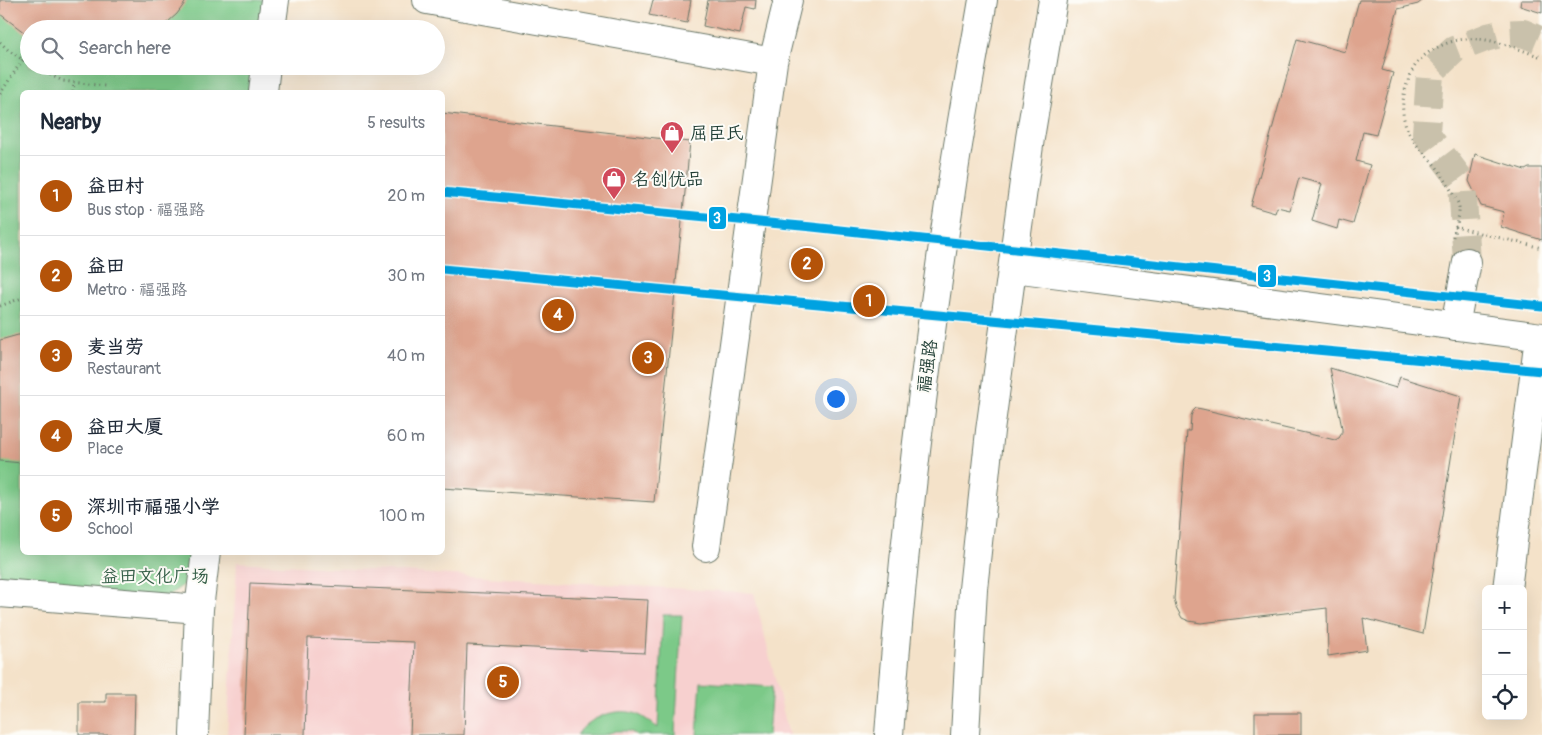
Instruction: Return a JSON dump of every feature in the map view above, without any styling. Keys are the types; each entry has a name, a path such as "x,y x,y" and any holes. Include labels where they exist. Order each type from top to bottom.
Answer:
{"main road":[{"path":"272,20 274,0"},
{"path":"427,0 773,62"},
{"path":"706,547 773,62 788,0"},
{"name":"福强路","path":"889,735 897,619 921,408 950,197 983,0"},
{"path":"964,735 974,589 990,431 1014,268 1030,138 1053,0"},
{"path":"263,90 265,75"},
{"path":"1455,326 1459,254"},
{"path":"1014,268 1541,337 1507,585"},
{"path":"194,735 198,609 206,555"},
{"path":"0,593 198,609"}],"path":[{"path":"1459,254 1455,226 1460,207 1448,183 1434,164 1417,147 1405,126 1402,109 1412,72 1419,60 1427,53 1455,40 1469,38 1483,39 1542,56"},
{"path":"0,42 20,58"},
{"path":"0,94 20,64"},
{"path":"51,75 63,81 105,86"},
{"path":"73,90 74,82"},
{"path":"1455,226 1542,248"},
{"path":"0,306 20,299"}],"shaded area":[{"path":"237,562 754,593 789,735 227,735"}],"green space":[{"name":"益田文化广场","path":"0,0 269,0 266,20 20,20 20,75 257,75 254,90 20,90 20,555 194,555 192,573 183,585 162,600 0,585"},
{"path":"663,615 682,615 675,735 637,735 629,731 616,731 603,735 577,735 595,719 618,712 637,714 658,728"},
{"path":"701,682 772,687 768,735 697,735"}],"building":[{"path":"0,0 187,0 170,20 20,20 20,29 0,14"},
{"path":"653,0 691,0 687,23 649,15"},
{"path":"708,0 756,0 755,9 746,7 740,34 703,26"},
{"path":"1359,0 1423,0 1418,4 1398,9 1382,70 1393,73 1376,135 1363,132 1356,161 1370,165 1353,224 1339,220 1337,229 1312,221 1322,184 1299,178 1290,210 1277,207 1275,213 1251,206 1297,39 1345,52"},
{"path":"1521,0 1542,0 1542,13 1520,6"},
{"path":"445,113 690,142 654,502 445,488"},
{"path":"1475,154 1525,170 1529,168 1542,168 1542,240 1501,227 1504,212 1481,206 1469,181"},
{"path":"20,335 20,463 0,461 0,340"},
{"path":"1330,368 1396,388 1400,377 1461,396 1423,634 1363,618 1367,650 1328,656 1327,608 1201,623 1182,618 1174,599 1187,431 1190,431 1193,411 1196,408 1202,409 1335,440 1342,433 1342,428"},
{"path":"250,583 648,600 645,653 467,645 464,735 410,735 414,642 308,638 305,735 244,735"},
{"path":"106,693 135,693 134,735 79,735 79,702 106,702"},
{"path":"1255,713 1301,713 1301,735 1255,735"}],"tunnel":[{"path":"1467,262 1462,182 1426,134 1430,73 1454,50 1488,37 1501,34 1523,33 1542,41"}],"transit line":[{"name":"3","path":"445,192 812,227 1542,306"},
{"name":"3","path":"445,269 1542,371"}],"place":[{"name":"屈臣氏","path":"672,154"},
{"name":"名创优品","path":"614,200"},
{"name":"益田","path":"807,264"},
{"name":"益田村","path":"869,301"},
{"name":"益田大厦","path":"558,315"},
{"name":"麦当劳","path":"648,358"},
{"name":"深圳市福强小学","path":"503,682"}]}
